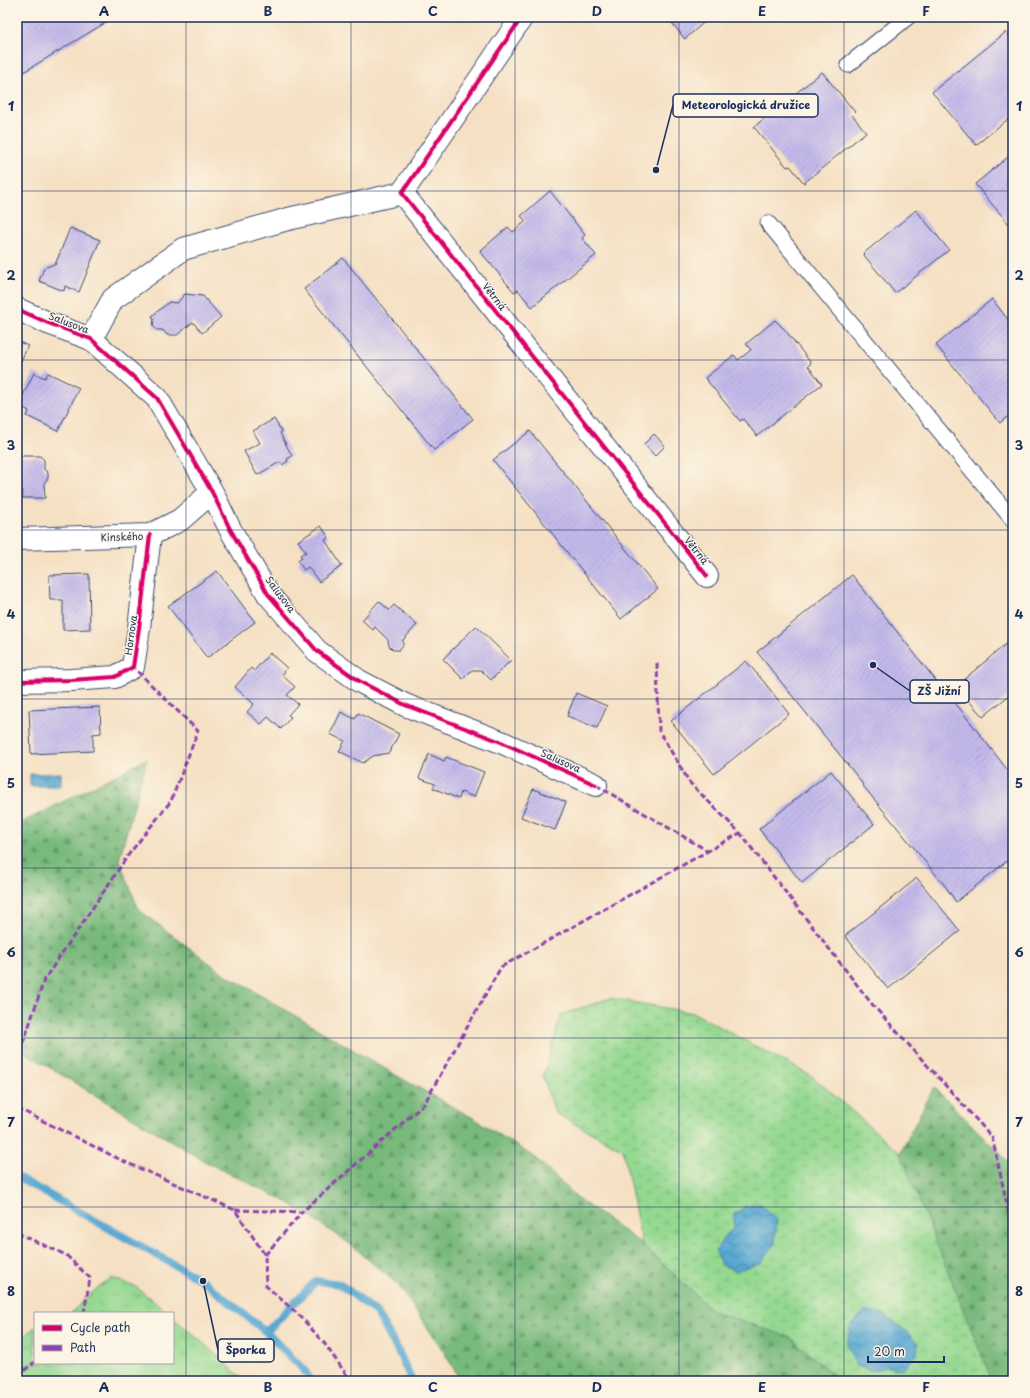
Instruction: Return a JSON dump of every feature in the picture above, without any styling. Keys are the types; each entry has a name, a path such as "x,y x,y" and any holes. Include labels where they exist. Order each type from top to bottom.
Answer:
{"street":[{"path":"91,340 113,299 183,250 288,219 402,193 522,17"},
{"name":"Větrná","path":"402,193 708,576"},
{"name":"Salusova","path":"17,309 91,340 157,398 212,492 230,528 268,594 317,651 359,681 405,705 501,742 596,785"},
{"name":"Kinského","path":"17,538 150,535 180,520 212,492"},
{"name":"Hornova","path":"17,681 71,680 115,677 133,668 150,535"}],"lane":[{"path":"848,65 908,17"},
{"path":"768,223 1013,520"}],"green space":[{"path":"147,759 119,860 139,910 223,973 399,1077 475,1119 534,1157 580,1200 642,1244 714,1312 790,1337 841,1381 461,1381 444,1352 398,1285 350,1244 289,1203 206,1162 17,1048 17,825"},
{"path":"610,998 694,1013 813,1077 900,1153 992,1381 841,1381 790,1337 714,1312 642,1244 623,1150 555,1113 543,1077 561,1015"},
{"path":"934,1087 1013,1166 1013,1381 992,1381 900,1153"},
{"path":"112,1278 136,1287 167,1312 72,1312 94,1291"},
{"path":"174,1319 245,1381 17,1381 17,1341 34,1328 34,1364 174,1364"}],"water":[{"path":"61,773 61,786 30,786 30,774"},
{"path":"761,1204 777,1220 775,1243 761,1263 736,1271 721,1265 716,1251 724,1237 734,1228 734,1214 745,1207"},
{"path":"864,1311 882,1314 906,1331 918,1344 917,1355 903,1369 885,1367 873,1371 856,1366 847,1345 850,1327"}],"building":[{"path":"17,17 115,17 17,76"},
{"path":"667,17 710,17 685,39"},
{"path":"1006,32 1013,40 1013,115 976,145 932,92"},
{"path":"822,72 855,112 852,115 866,132 804,183 790,166 787,167 754,127 781,104 786,111 799,99 795,94"},
{"path":"1013,153 1013,229 975,184"},
{"path":"550,191 585,235 582,238 596,255 532,307 518,290 514,292 480,251 508,227 513,232 526,221 521,216"},
{"path":"916,210 949,250 895,293 863,254"},
{"path":"70,228 100,240 79,292 65,286 64,291 39,281 44,268 54,264 55,265"},
{"path":"343,258 473,419 434,450 304,289"},
{"path":"185,294 203,296 221,317 202,333 193,322 177,335 167,335 163,330 157,330 153,326 154,319 152,316 169,302 177,303"},
{"path":"992,299 1013,326 1013,412 1000,423 936,345"},
{"path":"775,320 785,330 811,363 808,366 822,384 757,436 743,419 740,421 705,378 734,355 738,360 751,350 746,344"},
{"path":"17,341 28,346 17,369"},
{"path":"34,373 45,378 48,373 79,388 58,431 27,416 29,411 18,405"},
{"path":"274,419 282,432 280,433 292,456 282,465 280,462 257,475 244,451 260,443 253,431"},
{"path":"530,431 658,589 621,619 493,460"},
{"path":"654,434 665,446 655,456 644,444"},
{"path":"17,456 40,456 44,460 44,469 48,473 48,478 44,483 45,498 22,498 22,490 17,490"},
{"path":"321,526 329,538 325,540 342,566 319,582 308,567 304,570 298,561 302,558 300,555 306,552 298,541"},
{"path":"217,571 255,622 207,658 168,606"},
{"path":"89,574 90,629 63,630 63,600 50,600 49,575"},
{"path":"852,575 1013,777 1013,856 956,902 946,887 864,787 860,780 757,652"},
{"path":"379,601 389,610 394,605 417,625 403,640 403,645 399,650 393,650 389,646 388,640 375,627 373,630 362,620"},
{"path":"476,626 511,660 491,680 481,670 472,670 463,679 443,659"},
{"path":"1013,638 1013,692 983,717 956,686"},
{"path":"270,653 287,668 282,675 295,687 287,695 298,704 288,715 291,717 281,729 268,717 261,724 247,712 254,704 235,687 251,668 254,671"},
{"path":"746,661 789,714 714,774 671,721"},
{"path":"576,693 607,706 597,728 567,716"},
{"path":"100,707 101,733 93,734 93,751 31,754 29,710"},
{"path":"341,712 355,719 358,713 399,734 389,753 373,756 363,763 339,751 345,741 330,734"},
{"path":"429,754 444,761 446,757 484,772 474,797 461,792 459,799 433,788 435,784 419,778"},
{"path":"831,771 874,824 802,883 759,829"},
{"path":"533,789 566,802 555,830 521,817"},
{"path":"917,878 960,931 888,989 845,936"}],"waterway":[{"path":"17,1177 203,1281 266,1332 304,1370 311,1381"},
{"path":"266,1332 316,1281 340,1284 377,1313 401,1357 412,1381"}],"marked path":[{"path":"657,663 659,731 690,783 740,833 871,1003 992,1137 1013,1231"},
{"path":"17,1051 25,1038 44,980 129,854 171,801 198,731 133,667"},
{"path":"596,785 708,851"},
{"path":"235,1210 302,1212 424,1104 501,967 740,833"},
{"path":"17,1108 123,1161 235,1210 265,1255 266,1286 300,1316 324,1343 351,1381"},
{"path":"265,1255 302,1212"},
{"path":"17,1233 66,1255 90,1278 84,1312"},
{"path":"17,1376 34,1363"}],"cycle path":[{"path":"522,17 402,193 707,576"},
{"path":"17,309 48,323 91,339 157,398 212,492 230,529 268,594 317,651 359,681 405,705 501,742 596,785"},
{"path":"17,681 71,680 115,677 133,667 150,535"}],"place":[{"name":"Meteorologická družice","path":"656,170"},
{"name":"ZŠ Jižní","path":"873,665"},
{"name":"Šporka","path":"203,1281"}]}
